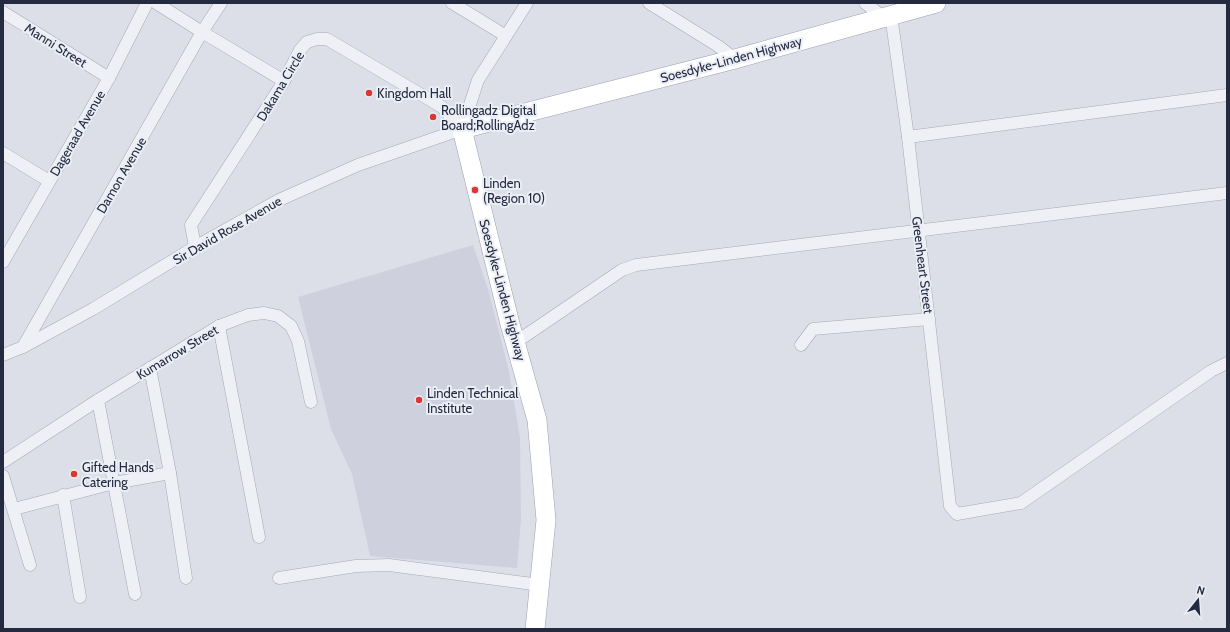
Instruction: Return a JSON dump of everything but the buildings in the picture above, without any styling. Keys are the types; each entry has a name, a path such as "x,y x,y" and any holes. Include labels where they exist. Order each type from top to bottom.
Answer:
{"main road":[{"name":"Soesdyke-Linden Highway","path":"535,629 546,520 537,420 510,324 462,129 735,59 936,3"}],"street":[{"name":"Dageraad Avenue","path":"3,262 109,78 147,3"},
{"path":"156,3 284,81"},
{"name":"Damon Avenue","path":"23,347 202,32 221,3"},
{"path":"452,3 506,36"},
{"path":"462,129 478,80 526,3"},
{"path":"649,3 718,46 735,59"},
{"path":"865,3 887,16"},
{"name":"Manni Street","path":"3,12 109,78"},
{"name":"Greenheart Street","path":"887,16 908,137 950,506 957,514 1021,503 1204,375 1227,363"},
{"name":"Dakama Circle","path":"195,247 192,225 284,81 300,50 307,42 317,38 327,39 442,107 462,129"},
{"path":"908,137 1227,95"},
{"name":"Sir David Rose Avenue","path":"3,355 23,347 93,309 195,247 279,200 358,165 462,129"},
{"path":"3,153 49,180"},
{"path":"516,342 622,270 636,265 1227,193"},
{"name":"Kumarrow Street","path":"3,462 98,400 219,326 248,315 264,313 278,316 291,326 298,341 311,402"},
{"path":"801,345 813,330 929,319"},
{"path":"219,326 259,537"},
{"path":"150,368 170,473 186,578"},
{"path":"98,400 135,594"},
{"path":"14,510 63,495 114,483 170,473"},
{"path":"3,476 30,565"},
{"path":"63,495 80,597"},
{"path":"279,578 356,566 389,565 540,585"}],"shaded area":[{"name":"Linden Technical Institute","path":"473,245 488,289 509,371 520,438 521,519 517,568 370,556 352,474 331,429 298,297"}],"place":[{"name":"Kingdom Hall","path":"369,93"},
{"name":"Rollingadz Digital Board;RollingAdz","path":"433,117"},
{"name":"Linden (Region 10)","path":"475,190"},
{"name":"Linden Technical Institute","path":"419,400"},
{"name":"Gifted Hands Catering","path":"74,474"}]}
